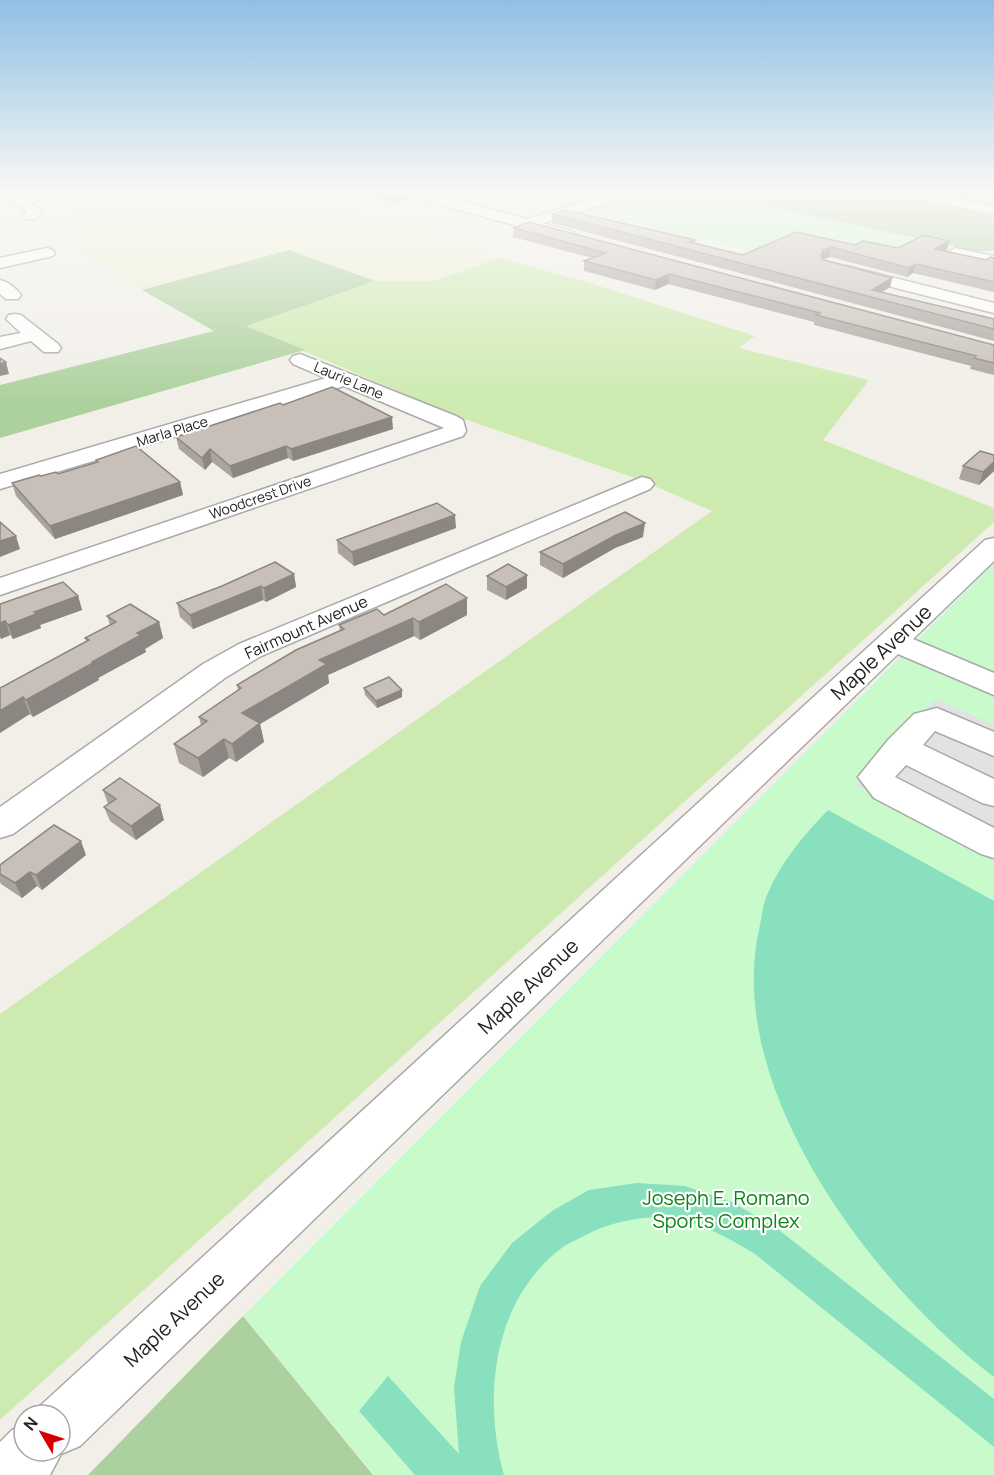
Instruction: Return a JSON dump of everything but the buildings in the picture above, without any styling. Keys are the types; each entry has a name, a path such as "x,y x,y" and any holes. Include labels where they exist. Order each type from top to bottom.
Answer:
{"street":[{"path":"829,264 994,308"},
{"path":"15,319 51,348"},
{"path":"0,343 35,335"},
{"path":"0,343 17,357"},
{"name":"Laurie Lane","path":"300,360 397,401"},
{"name":"Marla Place","path":"0,482 345,379"},
{"name":"Woodcrest Drive","path":"0,587 455,431 455,425 448,421 397,401"},
{"name":"Fairmount Avenue","path":"0,825 214,671 250,650 642,484"},
{"name":"Maple Avenue","path":"72,1415 994,546"},
{"path":"929,607 952,659 965,672"},
{"path":"893,641 994,685"},
{"path":"994,745 937,719 925,722 875,777 886,789 994,844"},
{"path":"900,748 994,794"},
{"path":"7,1475 20,1463"}],"green space":[{"path":"97,262 246,262 142,290"},
{"path":"246,262 322,262 375,281 246,326 305,350 0,438 0,385 214,331 142,290"},
{"path":"322,262 489,262 433,281 375,281"},
{"path":"489,262 514,262 587,282 755,336 739,348 869,380 823,440 994,508 994,522 19,1403 12,1403 12,1409 0,1420 0,1014 712,511 643,481 456,416 245,326 375,281 433,281"},
{"name":"Joseph E. Romano Sports Complex","path":"994,563 994,1475 374,1475 243,1316"},
{"path":"828,810 994,901 994,1377 948,1338 901,1290 857,1236 817,1177 785,1115 763,1051 754,987 764,902 786,860"},
{"path":"637,1183 685,1186 732,1202 779,1230 994,1399 994,1447 755,1254 698,1225 677,1219 656,1217 633,1219 611,1225 566,1245 539,1268 521,1293 508,1321 499,1351 495,1382 494,1413 497,1445 504,1475 415,1475 359,1411 388,1376 459,1454 454,1388 461,1342 480,1286 512,1243 552,1211 589,1190"},
{"path":"243,1316 373,1475 88,1475"}],"shaded area":[{"path":"936,699 994,725 994,854 856,785"}]}
